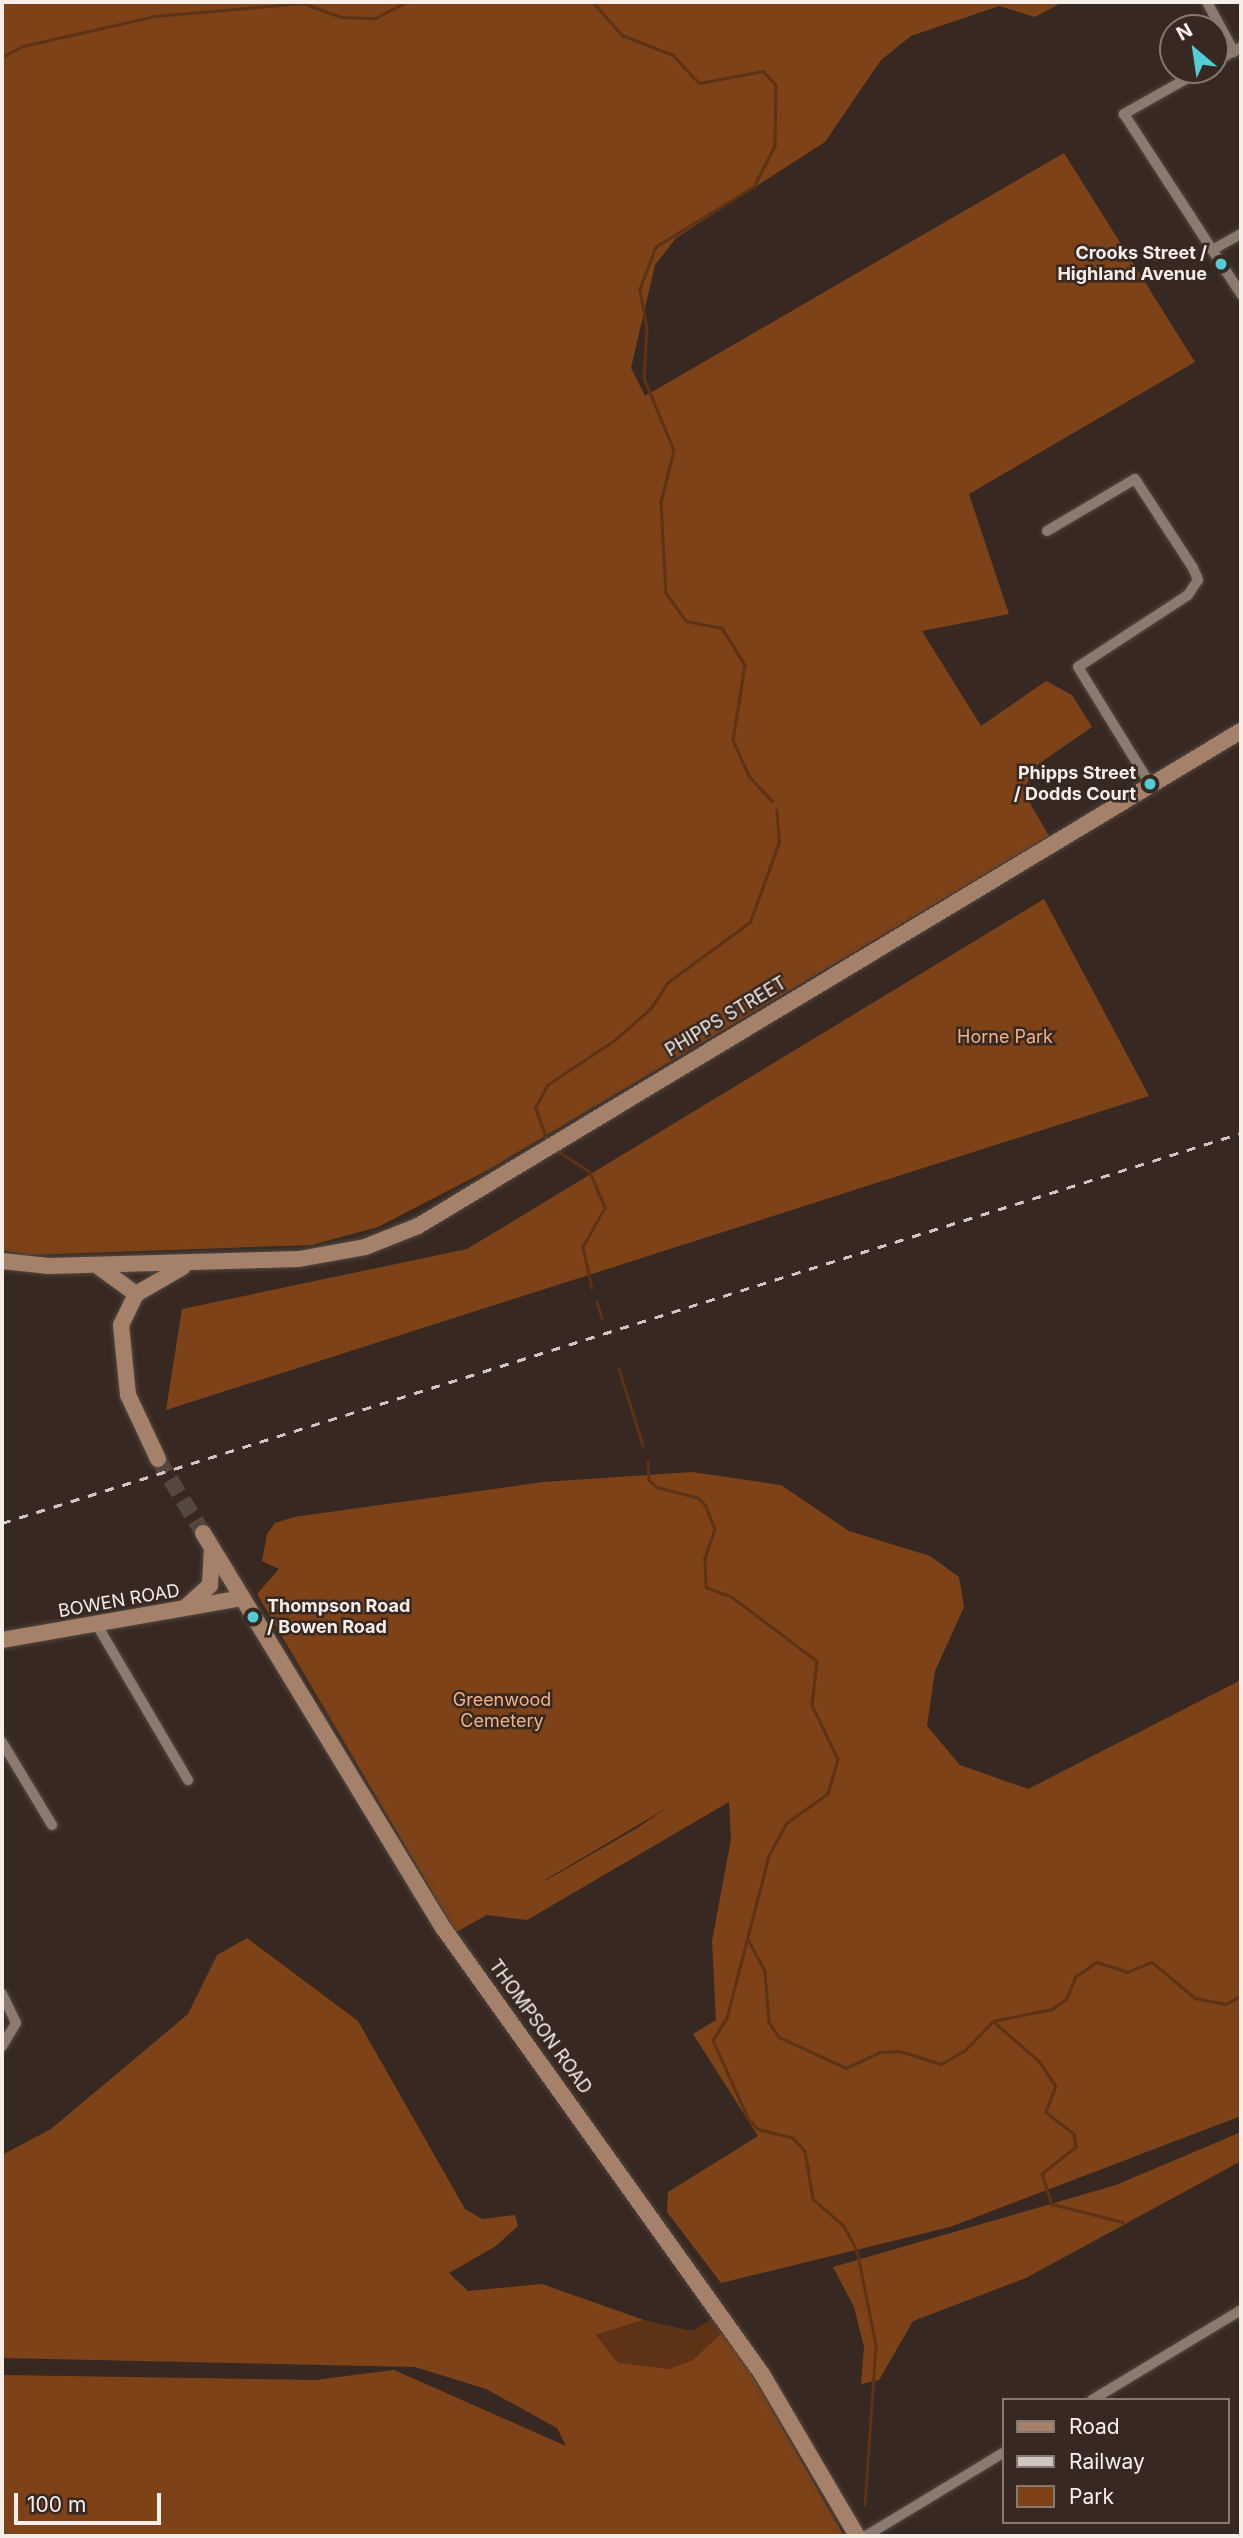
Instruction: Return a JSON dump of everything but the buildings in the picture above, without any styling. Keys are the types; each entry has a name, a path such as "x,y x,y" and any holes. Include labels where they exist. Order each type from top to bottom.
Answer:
{"main road":[{"name":"PHIPPS STREET","path":"206,1263 339,1253 418,1226 1241,731"},
{"path":"2,1261 93,1265 206,1263"},
{"path":"158,1459 133,1412 121,1364 121,1325 136,1294 172,1270 206,1263"},
{"path":"93,1265 136,1294"},
{"name":"THOMPSON ROAD","path":"165,1613 188,1606 210,1585 214,1559 205,1535 444,1929 762,2374 856,2536"},
{"name":"BOWEN ROAD","path":"2,1640 242,1598"}],"street":[{"path":"1207,2 1238,49"},
{"path":"1177,84 1124,114 1241,294"},
{"path":"1212,250 1241,234"},
{"path":"1046,531 1135,479 1198,580 1188,595 1078,667 1150,784"},
{"path":"97,1625 188,1780"},
{"path":"2,1742 52,1825"},
{"path":"2,1994 16,2023 2,2046"},
{"path":"1095,2398 1241,2310"},
{"path":"866,2536 1002,2455"}],"green space":[{"path":"2,2 1063,2 1035,17 999,6 911,36 881,60 825,142 676,238 655,265 631,368 645,396 1064,153 1195,362 969,494 1009,614 922,631 981,726 1046,681 1072,695 1092,727 1037,765 1023,791 1049,836 488,1170 378,1227 312,1245 28,1255 2,1250"},
{"name":"Horne Park","path":"1044,899 1149,1096 166,1410 182,1309 467,1249"},
{"name":"Greenwood Cemetery","path":"692,1472 781,1485 849,1531 930,1556 959,1577 964,1607 935,1671 927,1726 960,1765 1028,1789 1241,1680 1241,2116 950,2227 721,2283 667,2212 668,2192 758,2136 693,2034 716,2020 712,1941 731,1839 729,1802 527,1920 487,1915 456,1932 257,1594 279,1569 262,1561 267,1534 275,1523 294,1517 543,1482","holes":["665,1809 637,1828 545,1881"]},
{"path":"247,1938 358,2021 465,2209 482,2219 515,2215 518,2226 496,2246 449,2273 468,2291 542,2284 644,2320 596,2335 726,2329 844,2536 2,2536 2,2375 315,2380 394,2370 566,2446 557,2428 486,2389 415,2367 2,2358 2,2155 51,2129 188,2014 217,1955"},
{"path":"1241,2132 1241,2161 1026,2278 913,2321 879,2380 861,2384 864,2347 854,2307 833,2267 1116,2185"}],"shaded area":[{"path":"718,2315 726,2329 693,2360 669,2369 618,2363 596,2335 644,2320 692,2331"}],"waterway":[{"path":"2,57 23,46 155,16 303,3 341,17 375,18 406,2"},
{"path":"593,2 622,35 673,55 699,83 763,71 776,85 775,146 754,187 656,247 640,289 647,328 644,378 674,450 661,502 666,593 686,621 722,628 745,665 733,740 749,776 772,801"},
{"path":"546,1138 535,1108 547,1085 616,1039 651,1008 668,982 750,922 779,842 776,810"},
{"path":"558,1151 590,1172 605,1208 583,1247 592,1288"},
{"path":"597,1301 602,1318"},
{"path":"619,1369 643,1445"},
{"path":"648,1461 649,1480 657,1487 699,1498 706,1506 715,1529 705,1558 706,1587 732,1597 817,1661 812,1705 838,1759 828,1794 787,1823 769,1856 727,2018 713,2040 748,2118 758,2129 793,2138 805,2151 813,2199 844,2226 857,2250 876,2345 865,2505"},
{"path":"749,1941 765,1971 769,2022 779,2037 846,2068 880,2052 900,2051 941,2064 965,2050 993,2021 1052,2009 1066,1999 1076,1976 1097,1962 1127,1972 1152,1962 1195,1998 1225,2004 1241,1996"},
{"path":"993,2021 1039,2061 1056,2086 1046,2112 1074,2134 1076,2147 1042,2174 1052,2204 1123,2222"}],"tunnel":[{"path":"158,1459 203,1533"}],"railway":[{"path":"2,1523 1241,1133"}],"place":[{"name":"Crooks Street / Highland Avenue","path":"1221,264"},
{"name":"Phipps Street / Dodds Court","path":"1150,784"},
{"name":"Thompson Road / Bowen Road","path":"253,1617"}]}
